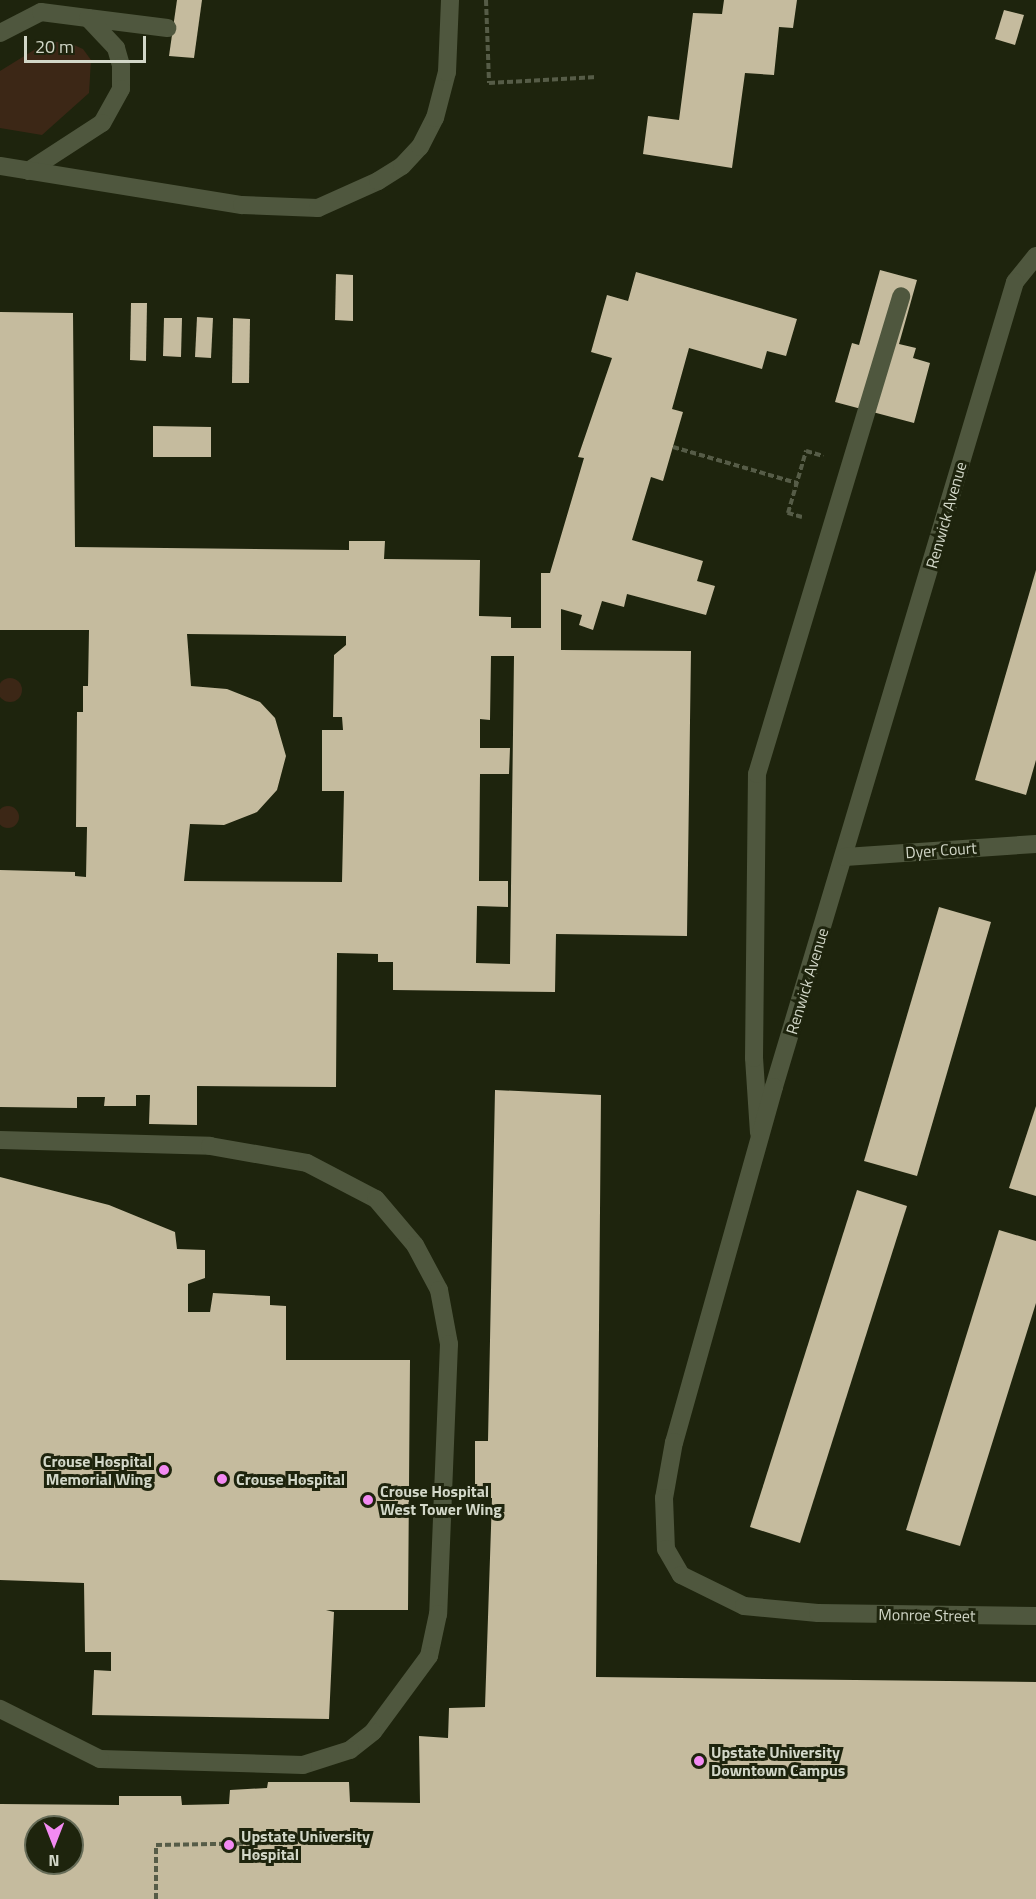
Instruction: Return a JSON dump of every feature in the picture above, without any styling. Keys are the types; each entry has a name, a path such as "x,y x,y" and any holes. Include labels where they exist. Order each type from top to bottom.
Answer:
{"street":[{"path":"0,166 293,210 339,200 402,166 420,147 435,118 447,72 450,0"},
{"path":"0,33 41,12 167,28"},
{"path":"28,171 88,134 114,108 121,89 116,48 88,18"},
{"name":"Renwick Avenue","path":"818,1613 744,1606 681,1575 666,1549 664,1498 674,1442 760,1138 1015,282 1036,256"},
{"path":"760,1138 754,1058 757,774 901,296"},
{"name":"Dyer Court","path":"845,857 1036,844"},
{"path":"0,1140 210,1146 307,1163 376,1199 415,1245 440,1290 449,1344 438,1614 429,1656 373,1732 350,1750 303,1765 100,1759 0,1709"},
{"name":"Monroe Street","path":"818,1613 1036,1617"}],"path":[{"path":"486,0 489,83 597,77"},
{"path":"673,447 796,483"},
{"path":"788,513 806,451"},
{"path":"156,1899 156,1845 269,1843"}],"shaded area":[{"path":"47,42 67,42 83,49 91,60 89,93 42,135 0,128 0,71"},
{"path":"10,678 19,681 22,690 19,699 10,702 1,699 -2,690 1,681"},
{"path":"8,806 16,809 19,817 16,825 8,828 0,825 -3,817 0,809"}],"building":[{"path":"177,0 202,0 194,58 169,56"},
{"path":"724,0 797,0 793,28 779,27 774,75 745,73 732,168 643,154 648,116 679,120 693,13 722,14"},
{"path":"1004,10 1024,15 1015,45 995,39"},
{"path":"880,270 917,280 899,344 916,348 913,358 930,363 914,423 835,402 852,343 859,345"},
{"path":"636,272 797,319 786,356 767,351 762,369 689,348 672,409 683,412 663,481 651,477 632,540 703,561 697,581 715,586 706,615 627,594 624,607 602,601 593,630 579,625 582,615 561,609 561,650 691,651 687,936 556,934 555,992 393,990 393,962 378,962 378,954 337,953 336,1087 197,1086 197,1125 149,1124 150,1095 136,1095 136,1106 104,1106 105,1097 77,1097 77,1108 0,1107 0,870 75,872 75,876 86,877 87,827 76,827 77,712 83,712 83,686 88,686 89,630 0,630 0,312 73,313 75,547 349,550 349,541 385,541 384,559 480,560 479,616 511,617 511,628 541,628 541,573 550,573 584,458 578,457 612,358 591,352 607,295 628,301","holes":["187,634 346,636 346,645 334,655 333,717 342,717 343,730 322,730 322,791 344,791 342,882 184,881 190,824 224,825 257,812 277,790 286,756 275,718 260,702 227,689 191,686","491,656 514,656 510,964 476,963 477,906 508,907 508,881 479,881 480,774 509,774 510,748 480,748 480,719 490,720"]},
{"path":"336,274 353,275 353,321 335,320"},
{"path":"131,303 147,303 146,361 130,360"},
{"path":"197,317 213,318 211,358 195,357"},
{"path":"164,318 182,318 181,357 163,356"},
{"path":"233,318 250,319 249,383 232,383"},
{"path":"153,426 211,427 211,457 153,457"},
{"path":"1036,570 1036,760 1026,795 975,780"},
{"path":"939,907 991,922 917,1176 864,1161"},
{"name":"Upstate University Downtown Campus","path":"495,1090 601,1095 596,1677 1036,1682 1036,1899 0,1899 0,1804 119,1805 119,1796 181,1796 182,1805 229,1804 230,1790 267,1788 268,1782 349,1782 350,1802 420,1803 419,1736 448,1738 449,1708 485,1707 492,1498 475,1498 475,1441 488,1441"},
{"path":"1036,1106 1036,1196 1009,1188"},
{"name":"Crouse Hospital","path":"0,1177 109,1205 175,1232 177,1249 205,1250 205,1278 188,1284 188,1312 210,1312 213,1293 270,1296 270,1305 286,1306 286,1360 410,1360 408,1610 326,1610 334,1612 329,1719 92,1715 94,1670 111,1671 111,1652 85,1652 84,1583 0,1580"},
{"path":"857,1190 907,1206 800,1543 750,1527"},
{"path":"999,1230 1036,1241 1036,1303 960,1546 906,1530"}],"place":[{"name":"Crouse Hospital Memorial Wing","path":"164,1470"},
{"name":"Crouse Hospital","path":"222,1479"},
{"name":"Crouse Hospital West Tower Wing","path":"368,1500"},
{"name":"Upstate University Downtown Campus","path":"699,1761"},
{"name":"Upstate University Hospital","path":"229,1845"}]}
